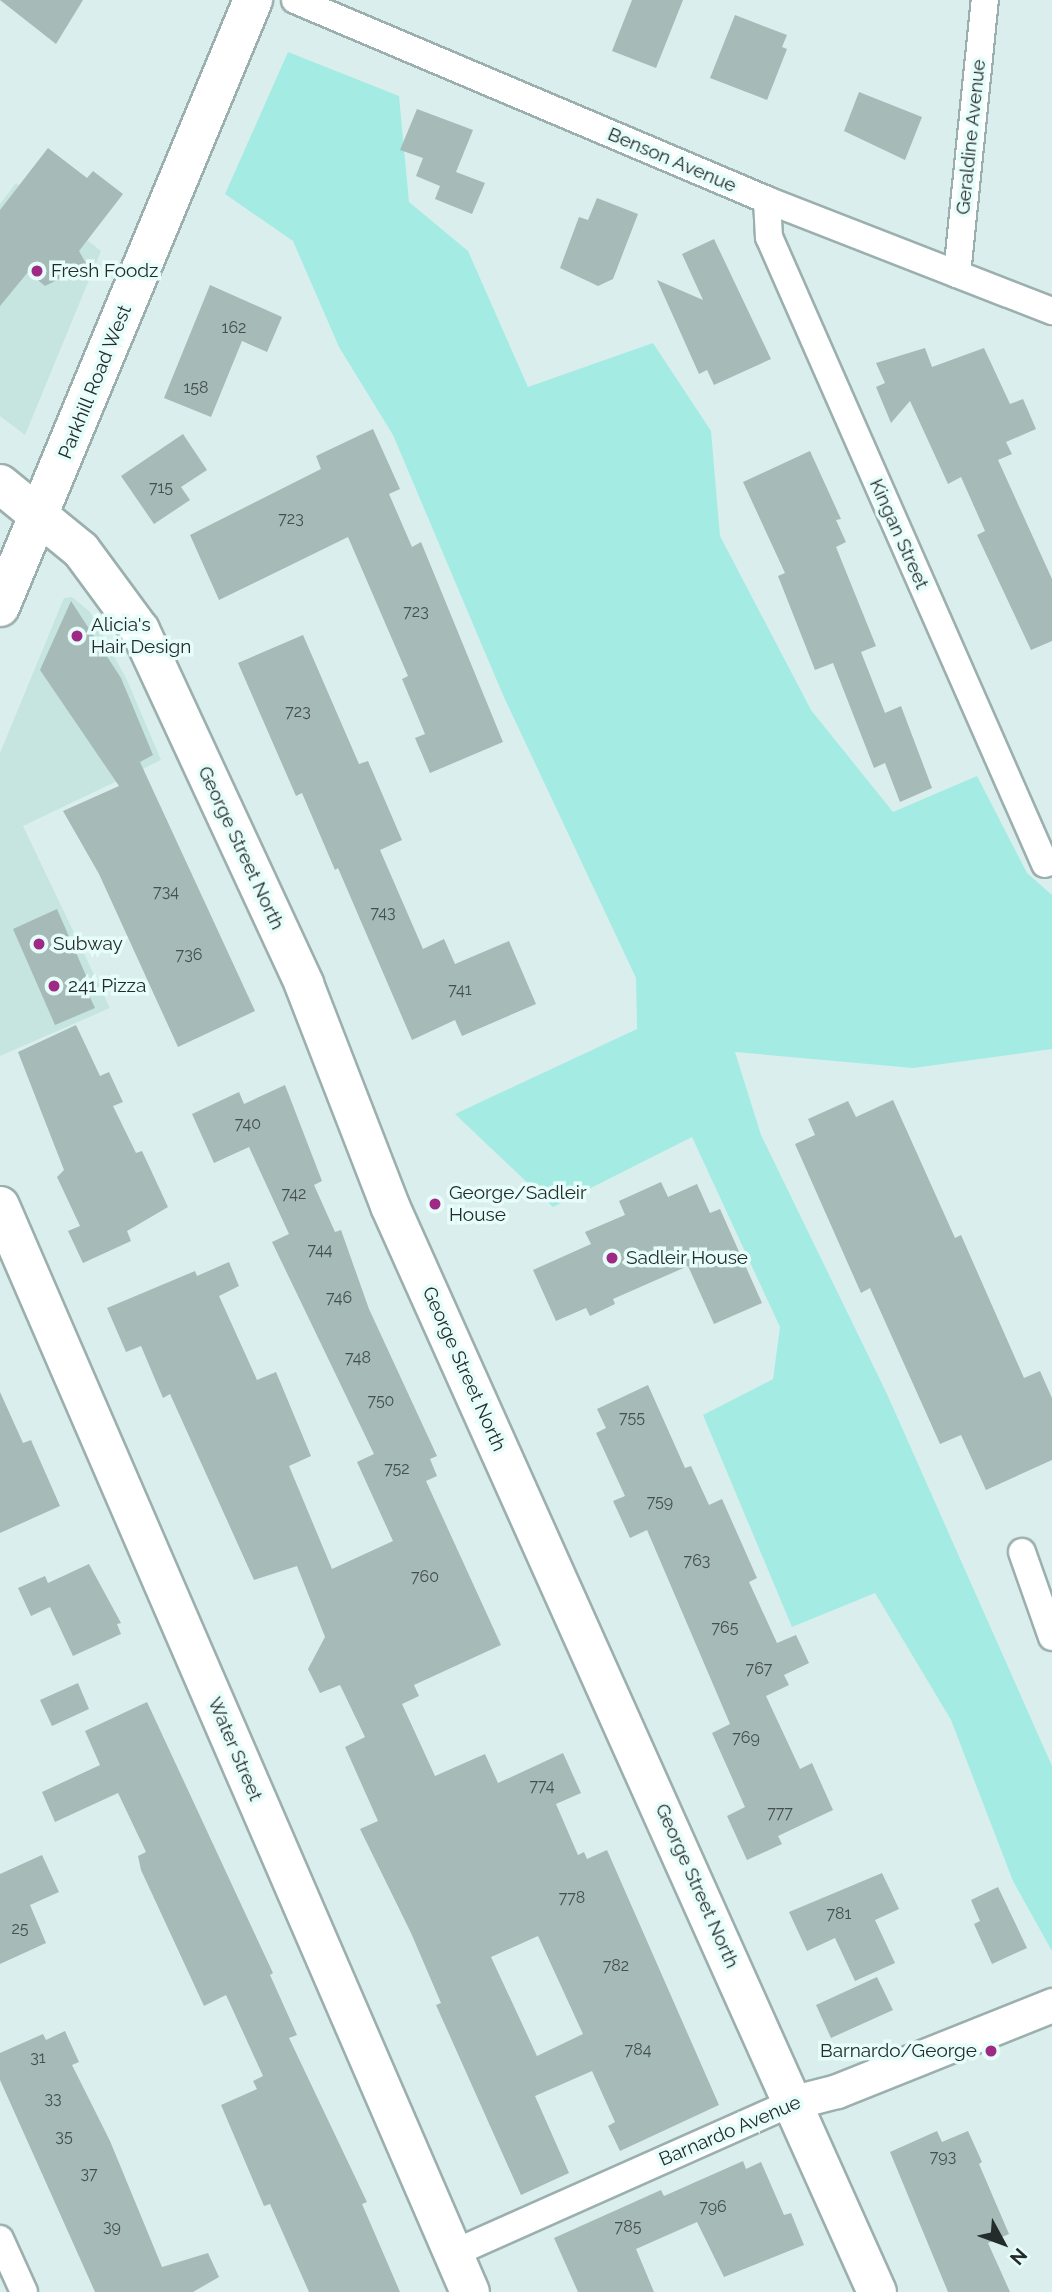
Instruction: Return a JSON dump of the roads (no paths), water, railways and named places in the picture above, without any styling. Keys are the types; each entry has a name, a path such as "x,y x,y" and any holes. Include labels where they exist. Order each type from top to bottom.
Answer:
{"main road":[{"name":"Parkhill Road West","path":"0,607 40,517 253,0"},
{"name":"George Street North","path":"0,484 81,550 140,630 304,984 390,1206 877,2292"},
{"name":"Water Street","path":"0,1206 470,2292"}],"street":[{"name":"Benson Avenue","path":"295,0 767,200 1052,311"},
{"name":"Geraldine Avenue","path":"957,274 985,0"},
{"name":"Kingan Street","path":"767,200 769,237 1045,864"},
{"path":"1022,1552 1052,1637"},
{"name":"Barnardo Avenue","path":"452,2254 794,2102 837,2091 1052,2004"},
{"path":"0,2239 23,2292"}],"place":[{"name":"Fresh Foodz","path":"37,271"},
{"name":"Alicia's Hair Design","path":"77,636"},
{"name":"Subway","path":"39,944"},
{"name":"241 Pizza","path":"54,986"},
{"name":"George/Sadleir House","path":"435,1204"},
{"name":"Sadleir House","path":"612,1258"},
{"name":"Barnardo/George","path":"991,2051"}]}
